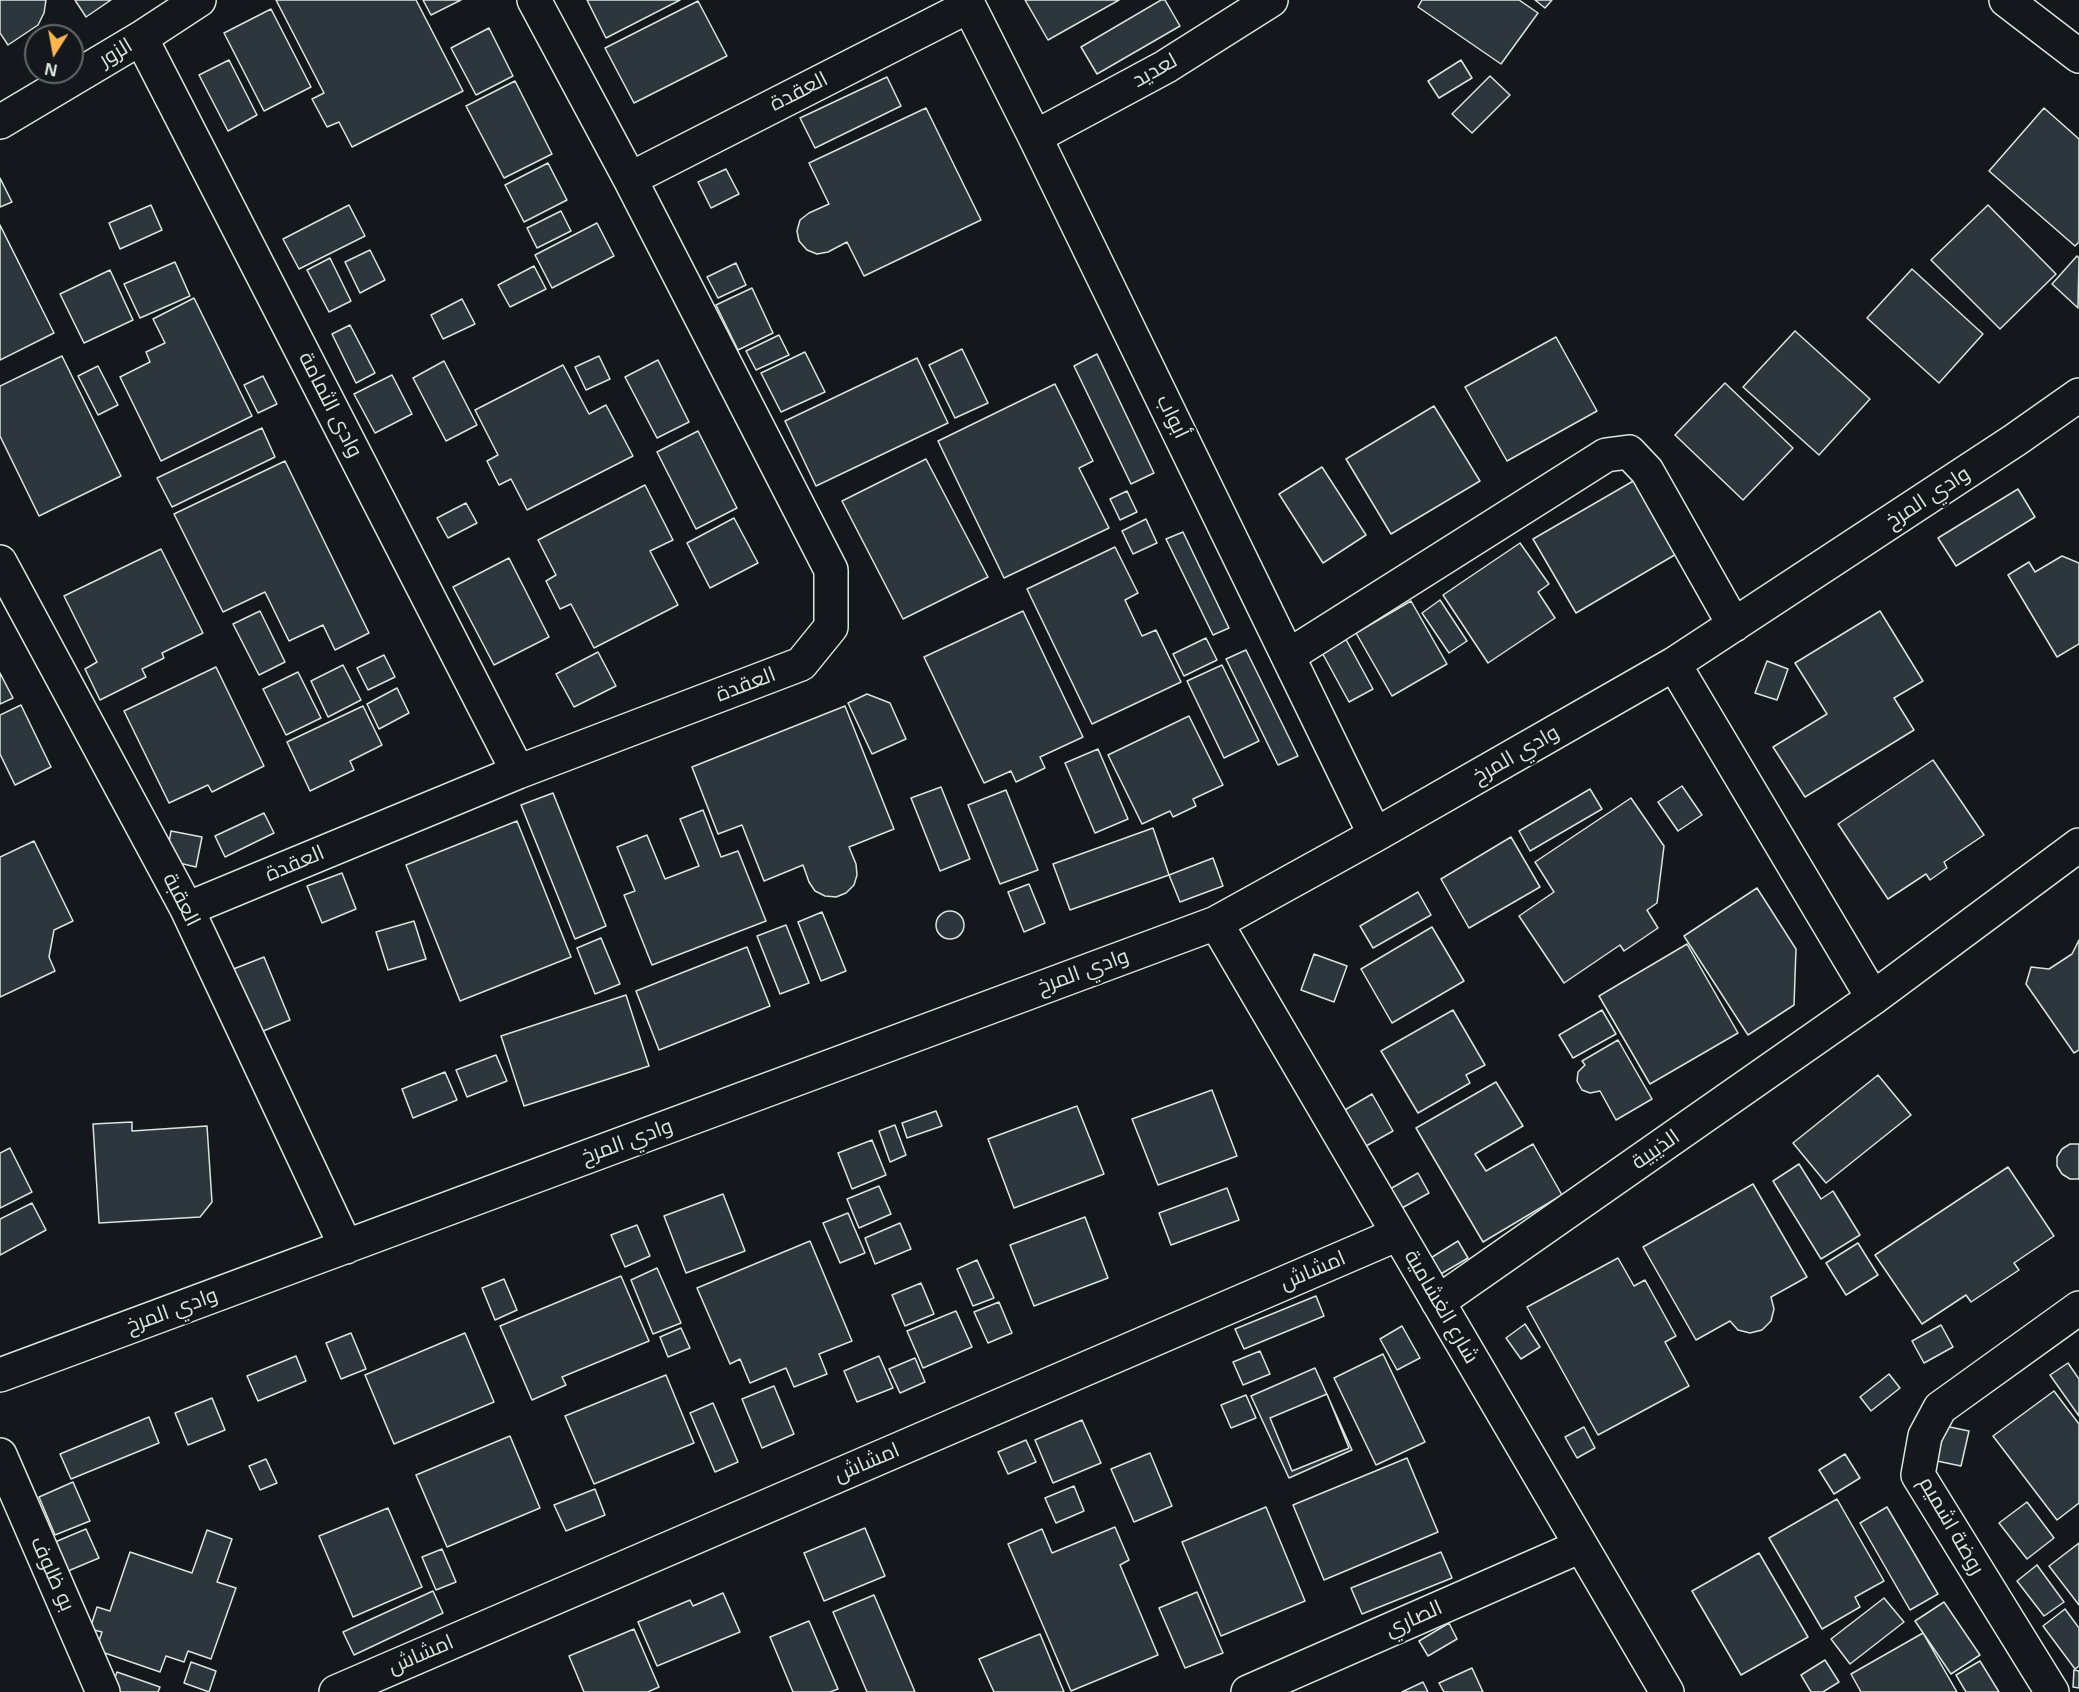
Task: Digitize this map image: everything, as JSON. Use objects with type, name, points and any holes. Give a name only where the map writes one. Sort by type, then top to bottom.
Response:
[{"type":"street","name":"الزور","points":[[0,122],[200,0]]},
{"type":"street","name":"العقدة","points":[[187,909],[518,771],[801,664],[831,627],[831,570],[630,179],[534,0]]},
{"type":"street","name":"لعديد","points":[[1035,136],[1165,67],[1271,0]]},
{"type":"street","points":[[2006,0],[2079,56]]},
{"type":"street","name":"العقدة","points":[[630,179],[967,3]]},
{"type":"street","name":"أبواب","points":[[967,3],[1035,136],[1375,836]]},
{"type":"street","name":"وادى الثمامة","points":[[141,38],[518,771]]},
{"type":"street","name":"وادي المرخ","points":[[0,1375],[1216,923],[1375,836],[1674,664],[2015,441],[2079,395]]},
{"type":"street","points":[[1288,656],[1606,455],[1629,452],[1647,471],[1734,625]]},
{"type":"street","name":"العقبة","points":[[0,562],[187,909],[346,1247]]},
{"type":"street","points":[[1674,664],[1873,998]]},
{"type":"street","name":"الذيبية","points":[[1438,1302],[1873,998],[2079,845]]},
{"type":"street","name":"شارع الغشامية","points":[[1216,923],[1667,1692]]},
{"type":"street","name":"امشاش","points":[[336,1692],[1398,1234]]},
{"type":"street","name":"روضة اشميم","points":[[2052,1692],[1918,1475],[1925,1436],[1940,1408],[2079,1308]]},
{"type":"street","name":"بو ظلوف","points":[[0,1455],[104,1692]]},
{"type":"street","name":"الصاري","points":[[1248,1692],[1581,1546]]},
{"type":"building","points":[[0,0],[46,0],[44,13],[38,24],[24,24],[24,34],[8,45],[0,33]]},
{"type":"building","points":[[75,0],[111,0],[86,17]]},
{"type":"building","points":[[276,0],[416,0],[463,91],[352,147],[339,122],[327,127],[312,99],[324,93]]},
{"type":"building","points":[[423,0],[461,0],[431,15]]},
{"type":"building","points":[[587,0],[680,0],[606,38]]},
{"type":"building","points":[[1025,0],[1119,0],[1048,40]]},
{"type":"building","points":[[1161,0],[1165,0],[1180,26],[1097,74],[1081,47]]},
{"type":"building","points":[[1422,0],[1519,0],[1538,13],[1501,64],[1418,7]]},
{"type":"building","points":[[1535,0],[1552,0],[1545,8]]},
{"type":"building","points":[[698,1],[727,56],[634,103],[605,48]]},
{"type":"building","points":[[271,9],[311,87],[264,111],[224,33]]},
{"type":"building","points":[[489,28],[513,76],[476,95],[451,48]]},
{"type":"building","points":[[229,60],[257,115],[228,131],[199,75]]},
{"type":"building","points":[[1461,60],[1472,78],[1439,98],[1428,81]]},
{"type":"building","points":[[1490,76],[1510,95],[1472,133],[1452,114]]},
{"type":"building","points":[[887,77],[901,106],[815,148],[800,118]]},
{"type":"building","points":[[515,81],[552,154],[504,178],[466,106]]},
{"type":"building","points":[[926,108],[981,220],[864,276],[847,242],[828,252],[817,254],[807,250],[799,241],[797,231],[800,220],[829,204],[809,163]]},
{"type":"building","points":[[2044,108],[2079,139],[2079,242],[2075,246],[1989,171]]},
{"type":"building","points":[[548,163],[567,200],[524,222],[505,185]]},
{"type":"building","points":[[726,169],[739,194],[711,208],[698,182]]},
{"type":"building","points":[[0,178],[12,202],[0,207]]},
{"type":"building","points":[[151,205],[162,230],[120,249],[109,223]]},
{"type":"building","points":[[349,205],[365,236],[299,269],[283,239]]},
{"type":"building","points":[[1988,205],[2056,274],[2000,329],[1931,260]]},
{"type":"building","points":[[561,211],[571,231],[537,248],[527,228]]},
{"type":"building","points":[[597,223],[614,256],[552,288],[535,255]]},
{"type":"building","points":[[0,225],[54,333],[0,360]]},
{"type":"building","points":[[370,250],[385,280],[360,293],[345,262]]},
{"type":"building","points":[[2077,256],[2079,258],[2078,308],[2052,284]]},
{"type":"building","points":[[330,258],[351,301],[329,312],[307,270]]},
{"type":"building","points":[[175,262],[190,296],[140,318],[124,284]]},
{"type":"building","points":[[736,263],[746,285],[718,298],[707,277]]},
{"type":"building","points":[[534,266],[546,289],[510,307],[498,285]]},
{"type":"building","points":[[1912,269],[1983,334],[1939,383],[1867,318]]},
{"type":"building","points":[[110,270],[133,320],[84,343],[60,294]]},
{"type":"building","points":[[752,288],[773,333],[738,350],[716,305]]},
{"type":"building","points":[[194,298],[252,416],[161,461],[120,377],[150,362],[146,352],[165,343],[153,319]]},
{"type":"building","points":[[462,299],[475,324],[443,339],[431,315]]},
{"type":"building","points":[[350,325],[375,373],[356,383],[332,334]]},
{"type":"building","points":[[1795,331],[1870,399],[1819,455],[1743,387]]},
{"type":"building","points":[[779,335],[789,355],[756,370],[746,351]]},
{"type":"building","points":[[1556,337],[1597,411],[1507,461],[1465,387]]},
{"type":"building","points":[[962,349],[988,403],[955,418],[929,365]]},
{"type":"building","points":[[805,352],[825,392],[781,412],[761,373]]},
{"type":"building","points":[[1097,354],[1154,473],[1131,484],[1074,366]]},
{"type":"building","points":[[62,356],[121,476],[39,516],[0,436],[0,386]]},
{"type":"building","points":[[599,356],[610,379],[586,390],[575,367]]},
{"type":"building","points":[[917,358],[948,423],[816,486],[785,421]]},
{"type":"building","points":[[658,360],[689,422],[657,438],[625,377]]},
{"type":"building","points":[[444,361],[477,425],[446,441],[413,378]]},
{"type":"building","points":[[563,365],[589,414],[606,405],[633,456],[527,510],[511,479],[499,485],[487,461],[498,455],[475,410]]},
{"type":"building","points":[[98,366],[118,405],[98,415],[78,376]]},
{"type":"building","points":[[392,375],[412,414],[375,433],[354,394]]},
{"type":"building","points":[[263,376],[277,404],[258,413],[244,385]]},
{"type":"building","points":[[1725,383],[1793,448],[1743,500],[1675,435]]},
{"type":"building","points":[[1055,384],[1093,461],[1079,468],[1109,528],[1004,578],[938,441]]},
{"type":"building","points":[[1434,406],[1480,481],[1391,534],[1346,459]]},
{"type":"building","points":[[262,428],[275,457],[172,507],[157,478]]},
{"type":"building","points":[[698,431],[737,508],[696,529],[657,452]]},
{"type":"building","points":[[926,459],[988,577],[903,619],[842,501]]},
{"type":"building","points":[[285,461],[369,633],[335,650],[323,625],[289,641],[265,592],[223,612],[174,514]]},
{"type":"building","points":[[1322,467],[1366,535],[1323,563],[1279,494]]},
{"type":"building","points":[[1635,480],[1678,553],[1576,613],[1533,539]]},
{"type":"building","points":[[645,485],[673,540],[650,551],[678,605],[594,648],[571,604],[560,609],[546,581],[556,575],[538,540]]},
{"type":"building","points":[[2018,489],[2035,517],[1956,566],[1938,538]]},
{"type":"building","points":[[1127,491],[1137,512],[1120,520],[1110,499]]},
{"type":"building","points":[[466,503],[477,523],[448,538],[437,518]]},
{"type":"building","points":[[734,518],[758,563],[710,588],[687,543]]},
{"type":"building","points":[[1146,519],[1157,543],[1133,554],[1122,531]]},
{"type":"building","points":[[1183,532],[1229,628],[1213,635],[1166,539]]},
{"type":"building","points":[[1520,543],[1549,584],[1538,592],[1555,618],[1488,663],[1443,595]]},
{"type":"building","points":[[1115,547],[1138,593],[1125,600],[1142,636],[1156,630],[1181,682],[1092,724],[1027,589]]},
{"type":"building","points":[[161,549],[203,633],[162,653],[164,658],[142,669],[146,677],[100,700],[85,669],[97,662],[64,596]]},
{"type":"building","points":[[2062,556],[2079,563],[2079,644],[2057,657],[2008,575],[2029,562],[2035,572]]},
{"type":"building","points":[[509,558],[549,637],[494,665],[453,587]]},
{"type":"building","points":[[1440,600],[1467,641],[1449,653],[1422,613]]},
{"type":"building","points":[[1411,601],[1447,664],[1392,696],[1356,633]]},
{"type":"building","points":[[260,611],[285,662],[259,675],[233,624]]},
{"type":"building","points":[[1023,611],[1083,737],[1040,757],[1045,768],[1016,782],[1011,771],[984,783],[924,657]]},
{"type":"building","points":[[1880,611],[1923,681],[1894,698],[1914,730],[1805,797],[1773,747],[1827,714],[1795,663]]},
{"type":"building","points":[[1343,634],[1373,689],[1349,702],[1319,647]]},
{"type":"building","points":[[1206,638],[1217,660],[1184,676],[1173,654]]},
{"type":"building","points":[[1246,650],[1298,756],[1278,765],[1226,659]]},
{"type":"building","points":[[598,652],[616,686],[574,707],[556,674]]},
{"type":"building","points":[[384,655],[395,677],[368,690],[357,668]]},
{"type":"building","points":[[1767,661],[1788,669],[1777,700],[1755,693]]},
{"type":"building","points":[[343,665],[361,700],[328,717],[311,681]]},
{"type":"building","points":[[1222,665],[1259,741],[1224,758],[1187,681]]},
{"type":"building","points":[[216,667],[264,766],[212,792],[208,785],[169,803],[124,711]]},
{"type":"building","points":[[298,672],[321,718],[286,735],[263,689]]},
{"type":"building","points":[[0,673],[13,698],[0,704]]},
{"type":"building","points":[[397,688],[409,713],[379,729],[367,704]]},
{"type":"building","points":[[867,694],[890,703],[906,739],[872,754],[848,703]]},
{"type":"building","points":[[21,705],[51,767],[15,785],[0,754],[0,715]]},
{"type":"building","points":[[363,706],[382,745],[350,761],[354,770],[310,791],[287,742]]},
{"type":"building","points":[[845,706],[894,829],[849,847],[856,864],[857,875],[854,885],[846,893],[836,897],[825,896],[815,891],[803,865],[764,881],[742,825],[718,834],[692,767]]},
{"type":"building","points":[[1189,716],[1223,785],[1193,799],[1196,806],[1173,817],[1170,811],[1142,824],[1108,755]]},
{"type":"building","points":[[1098,749],[1128,819],[1095,833],[1065,763]]},
{"type":"building","points":[[1933,760],[1984,835],[1944,862],[1947,868],[1930,880],[1926,874],[1888,899],[1838,824]]},
{"type":"building","points":[[1682,786],[1702,815],[1678,831],[1658,802]]},
{"type":"building","points":[[941,787],[970,859],[940,871],[911,798]]},
{"type":"building","points":[[1590,789],[1602,809],[1530,851],[1519,831]]},
{"type":"building","points":[[1006,790],[1038,870],[1000,884],[968,805]]},
{"type":"building","points":[[553,793],[606,926],[575,939],[521,805]]},
{"type":"building","points":[[1631,798],[1664,846],[1657,903],[1647,910],[1658,928],[1624,951],[1620,945],[1564,983],[1519,916],[1554,892],[1535,862]]},
{"type":"building","points":[[703,810],[721,857],[738,851],[766,921],[652,965],[624,895],[635,891],[617,847],[647,835],[665,879],[699,866],[680,819]]},
{"type":"building","points":[[264,813],[274,833],[225,857],[215,836]]},
{"type":"building","points":[[517,821],[571,957],[460,1001],[406,865]]},
{"type":"building","points":[[1153,828],[1169,875],[1070,910],[1053,864]]},
{"type":"building","points":[[171,831],[202,837],[196,867],[166,860]]},
{"type":"building","points":[[1511,837],[1540,887],[1469,928],[1441,879]]},
{"type":"building","points":[[34,841],[73,921],[54,930],[49,957],[55,971],[0,997],[0,857]]},
{"type":"building","points":[[1213,858],[1223,886],[1180,902],[1169,875]]},
{"type":"building","points":[[342,873],[356,909],[322,923],[307,886]]},
{"type":"building","points":[[1029,884],[1045,923],[1024,932],[1008,892]]},
{"type":"building","points":[[1757,888],[1796,949],[1794,1005],[1748,1035],[1684,936]]},
{"type":"building","points":[[1418,892],[1431,915],[1373,948],[1360,926]]},
{"type":"building","points":[[950,911],[960,915],[964,925],[960,935],[950,939],[940,935],[936,925],[940,915]]},
{"type":"building","points":[[822,912],[846,971],[821,981],[798,922]]},
{"type":"building","points":[[414,921],[426,959],[388,970],[376,932]]},
{"type":"building","points":[[786,925],[809,983],[780,994],[757,936]]},
{"type":"building","points":[[1432,927],[1464,981],[1392,1023],[1361,969]]},
{"type":"building","points":[[601,938],[620,984],[595,994],[577,948]]},
{"type":"building","points":[[2079,940],[2079,1050],[2074,1053],[2026,984],[2031,967],[2049,969],[2072,954]]},
{"type":"building","points":[[1687,944],[1738,1033],[1650,1084],[1599,996]]},
{"type":"building","points":[[747,947],[770,1006],[659,1050],[636,991]]},
{"type":"building","points":[[1314,954],[1347,966],[1334,1002],[1301,990]]},
{"type":"building","points":[[264,957],[290,1020],[256,1034],[231,970]]},
{"type":"building","points":[[626,995],[649,1066],[524,1106],[501,1036]]},
{"type":"building","points":[[1453,1010],[1485,1065],[1466,1075],[1470,1083],[1418,1113],[1381,1051]]},
{"type":"building","points":[[1602,1010],[1616,1034],[1573,1058],[1559,1035]]},
{"type":"building","points":[[1618,1040],[1652,1099],[1616,1120],[1600,1091],[1590,1093],[1582,1090],[1577,1081],[1578,1072],[1585,1065],[1582,1061]]},
{"type":"building","points":[[496,1055],[507,1081],[467,1097],[456,1070]]},
{"type":"building","points":[[445,1072],[457,1100],[413,1118],[402,1089]]},
{"type":"building","points":[[1878,1075],[1911,1115],[1826,1183],[1793,1143]]},
{"type":"building","points":[[1496,1082],[1523,1126],[1475,1154],[1486,1171],[1533,1144],[1562,1195],[1483,1242],[1416,1128]]},
{"type":"building","points":[[1212,1090],[1237,1156],[1158,1185],[1132,1119]]},
{"type":"building","points":[[1372,1094],[1393,1131],[1359,1150],[1338,1114]]},
{"type":"building","points":[[1077,1106],[1104,1174],[1014,1208],[988,1139]]},
{"type":"building","points":[[936,1111],[942,1126],[907,1138],[902,1123]]},
{"type":"building","points":[[132,1122],[132,1131],[207,1126],[212,1202],[200,1217],[99,1223],[93,1124]]},
{"type":"building","points":[[895,1125],[906,1155],[890,1162],[879,1131]]},
{"type":"building","points":[[872,1140],[886,1175],[852,1189],[838,1153]]},
{"type":"building","points":[[2070,1144],[2079,1144],[2079,1179],[2070,1179],[2062,1174],[2057,1166],[2057,1157],[2062,1149]]},
{"type":"building","points":[[10,1148],[32,1192],[0,1208],[0,1153]]},
{"type":"building","points":[[1799,1164],[1821,1199],[1833,1191],[1860,1235],[1821,1259],[1773,1181]]},
{"type":"building","points":[[2008,1167],[2054,1236],[2014,1263],[2019,1270],[1971,1302],[1966,1295],[1922,1324],[1875,1255]]},
{"type":"building","points":[[1418,1173],[1429,1193],[1402,1208],[1390,1189]]},
{"type":"building","points":[[1753,1184],[1807,1277],[1771,1297],[1774,1309],[1771,1321],[1762,1330],[1750,1333],[1738,1330],[1730,1321],[1696,1340],[1643,1247]]},
{"type":"building","points":[[879,1186],[891,1214],[859,1228],[847,1199]]},
{"type":"building","points":[[1227,1188],[1239,1220],[1171,1245],[1159,1213]]},
{"type":"building","points":[[723,1194],[745,1251],[686,1273],[664,1216]]},
{"type":"building","points":[[32,1203],[46,1230],[0,1255],[0,1219]]},
{"type":"building","points":[[848,1213],[865,1253],[840,1263],[823,1223]]},
{"type":"building","points":[[1085,1217],[1108,1278],[1034,1306],[1010,1245]]},
{"type":"building","points":[[900,1223],[911,1249],[875,1264],[865,1238]]},
{"type":"building","points":[[637,1225],[650,1256],[625,1267],[611,1235]]},
{"type":"building","points":[[810,1241],[852,1341],[819,1354],[827,1374],[794,1387],[786,1368],[750,1383],[740,1359],[730,1364],[697,1288]]},
{"type":"building","points":[[1458,1241],[1468,1258],[1439,1275],[1429,1259]]},
{"type":"building","points":[[1858,1243],[1878,1275],[1846,1295],[1826,1263]]},
{"type":"building","points":[[1618,1258],[1634,1286],[1645,1280],[1676,1336],[1665,1342],[1689,1386],[1598,1435],[1527,1307]]},
{"type":"building","points":[[977,1260],[994,1298],[973,1306],[957,1269]]},
{"type":"building","points":[[657,1268],[681,1323],[653,1334],[631,1280]]},
{"type":"building","points":[[621,1276],[649,1341],[562,1377],[566,1385],[532,1400],[500,1326]]},
{"type":"building","points":[[504,1279],[517,1310],[495,1320],[482,1288]]},
{"type":"building","points":[[921,1283],[934,1314],[905,1326],[892,1295]]},
{"type":"building","points":[[1316,1296],[1324,1316],[1244,1349],[1235,1329]]},
{"type":"building","points":[[999,1302],[1012,1333],[988,1343],[974,1312]]},
{"type":"building","points":[[956,1311],[972,1347],[923,1368],[907,1331]]},
{"type":"building","points":[[1525,1324],[1540,1347],[1521,1359],[1506,1338]]},
{"type":"building","points":[[1941,1325],[1953,1347],[1924,1363],[1912,1341]]},
{"type":"building","points":[[1402,1326],[1420,1358],[1397,1370],[1380,1339]]},
{"type":"building","points":[[681,1328],[690,1348],[668,1357],[660,1337]]},
{"type":"building","points":[[351,1333],[366,1369],[341,1379],[326,1343]]},
{"type":"building","points":[[465,1333],[494,1402],[394,1444],[365,1375]]},
{"type":"building","points":[[1260,1351],[1270,1374],[1243,1385],[1233,1362]]},
{"type":"building","points":[[1383,1354],[1425,1442],[1376,1465],[1334,1378]]},
{"type":"building","points":[[296,1356],[306,1381],[258,1401],[247,1376]]},
{"type":"building","points":[[879,1356],[893,1388],[857,1402],[844,1371]]},
{"type":"building","points":[[915,1358],[925,1382],[900,1393],[889,1369]]},
{"type":"building","points":[[2068,1363],[2079,1379],[2079,1416],[2050,1375]]},
{"type":"building","points":[[1315,1368],[1352,1450],[1289,1478],[1251,1396]]},
{"type":"building","points":[[1889,1374],[1900,1388],[1871,1411],[1860,1397]]},
{"type":"building","points":[[666,1375],[694,1443],[594,1484],[565,1416]]},
{"type":"building","points":[[774,1386],[794,1434],[762,1448],[742,1399]]},
{"type":"building","points":[[2054,1391],[2079,1424],[2079,1503],[2057,1520],[1993,1436]]},
{"type":"building","points":[[1327,1394],[1349,1448],[1292,1471],[1270,1418]]},
{"type":"building","points":[[1246,1395],[1256,1418],[1231,1428],[1221,1405]]},
{"type":"building","points":[[212,1398],[225,1430],[188,1445],[175,1413]]},
{"type":"building","points":[[713,1403],[738,1462],[715,1472],[690,1413]]},
{"type":"building","points":[[149,1417],[159,1443],[71,1479],[60,1454]]},
{"type":"building","points":[[1082,1420],[1101,1463],[1053,1483],[1035,1440]]},
{"type":"building","points":[[1945,1426],[1969,1431],[1961,1466],[1937,1461]]},
{"type":"building","points":[[1584,1427],[1595,1448],[1577,1458],[1565,1437]]},
{"type":"building","points":[[510,1436],[540,1508],[447,1547],[416,1475]]},
{"type":"building","points":[[1026,1440],[1036,1462],[1008,1474],[998,1452]]},
{"type":"building","points":[[1150,1453],[1172,1506],[1134,1522],[1111,1469]]},
{"type":"building","points":[[1845,1454],[1860,1478],[1834,1494],[1819,1470]]},
{"type":"building","points":[[1407,1458],[1438,1532],[1324,1580],[1293,1505]]},
{"type":"building","points":[[266,1459],[277,1483],[260,1490],[249,1466]]},
{"type":"building","points":[[73,1482],[90,1521],[55,1535],[39,1497]]},
{"type":"building","points":[[1074,1486],[1084,1511],[1056,1523],[1045,1498]]},
{"type":"building","points":[[595,1489],[605,1515],[566,1531],[554,1505]]},
{"type":"building","points":[[1837,1499],[1884,1581],[1855,1597],[1860,1607],[1822,1629],[1769,1538]]},
{"type":"building","points":[[2027,1502],[2054,1538],[2027,1559],[1999,1523]]},
{"type":"building","points":[[1266,1507],[1305,1601],[1221,1636],[1182,1542]]},
{"type":"building","points":[[1887,1507],[1938,1594],[1910,1610],[1860,1523]]},
{"type":"building","points":[[388,1508],[422,1587],[353,1617],[319,1536]]},
{"type":"building","points":[[1115,1527],[1129,1560],[1120,1565],[1158,1655],[1071,1691],[1008,1544],[1042,1529],[1052,1553]]},
{"type":"building","points":[[865,1528],[885,1576],[824,1601],[804,1553]]},
{"type":"building","points":[[86,1529],[99,1558],[68,1571],[55,1542]]},
{"type":"building","points":[[207,1530],[232,1539],[217,1582],[236,1588],[211,1659],[188,1651],[184,1662],[166,1656],[160,1672],[96,1650],[102,1632],[90,1629],[97,1607],[110,1611],[130,1552],[192,1573]]},
{"type":"building","points":[[2079,1543],[2079,1605],[2049,1566]]},
{"type":"building","points":[[442,1549],[456,1582],[436,1590],[422,1557]]},
{"type":"building","points":[[1441,1552],[1452,1578],[1362,1614],[1351,1588]]},
{"type":"building","points":[[1759,1553],[1808,1637],[1741,1675],[1692,1591]]},
{"type":"building","points":[[2037,1565],[2064,1602],[2044,1616],[2017,1581]]},
{"type":"building","points":[[433,1591],[443,1613],[354,1655],[343,1632]]},
{"type":"building","points":[[1197,1592],[1223,1653],[1185,1668],[1159,1608]]},
{"type":"building","points":[[723,1593],[740,1632],[657,1666],[638,1622],[690,1600],[693,1606]]},
{"type":"building","points":[[874,1595],[915,1692],[867,1692],[833,1612]]},
{"type":"building","points":[[1884,1598],[1904,1622],[1850,1664],[1831,1639]]},
{"type":"building","points":[[1944,1602],[1980,1655],[1951,1674],[1915,1621]]},
{"type":"building","points":[[2065,1609],[2079,1628],[2079,1666],[2075,1669],[2043,1626]]},
{"type":"building","points":[[809,1621],[838,1689],[830,1692],[793,1692],[770,1637]]},
{"type":"building","points":[[1449,1623],[1457,1639],[1428,1656],[1419,1641]]},
{"type":"building","points":[[634,1629],[659,1687],[648,1692],[584,1692],[569,1656]]},
{"type":"building","points":[[1923,1633],[1957,1692],[1861,1692],[1851,1674]]},
{"type":"building","points":[[1040,1634],[1064,1692],[994,1692],[979,1659]]},
{"type":"building","points":[[1825,1660],[1839,1682],[1823,1692],[1811,1692],[1801,1675]]},
{"type":"building","points":[[1980,1661],[1999,1692],[1966,1692],[1956,1675]]},
{"type":"building","points":[[191,1662],[216,1671],[209,1692],[184,1683]]},
{"type":"building","points":[[1472,1668],[1483,1692],[1444,1692],[1439,1683]]},
{"type":"building","points":[[2074,1670],[2079,1671],[2079,1688],[2073,1687]]},
{"type":"building","points":[[117,1672],[160,1687],[158,1692],[110,1692]]},
{"type":"building","points":[[1423,1682],[1428,1692],[1402,1692]]}]
